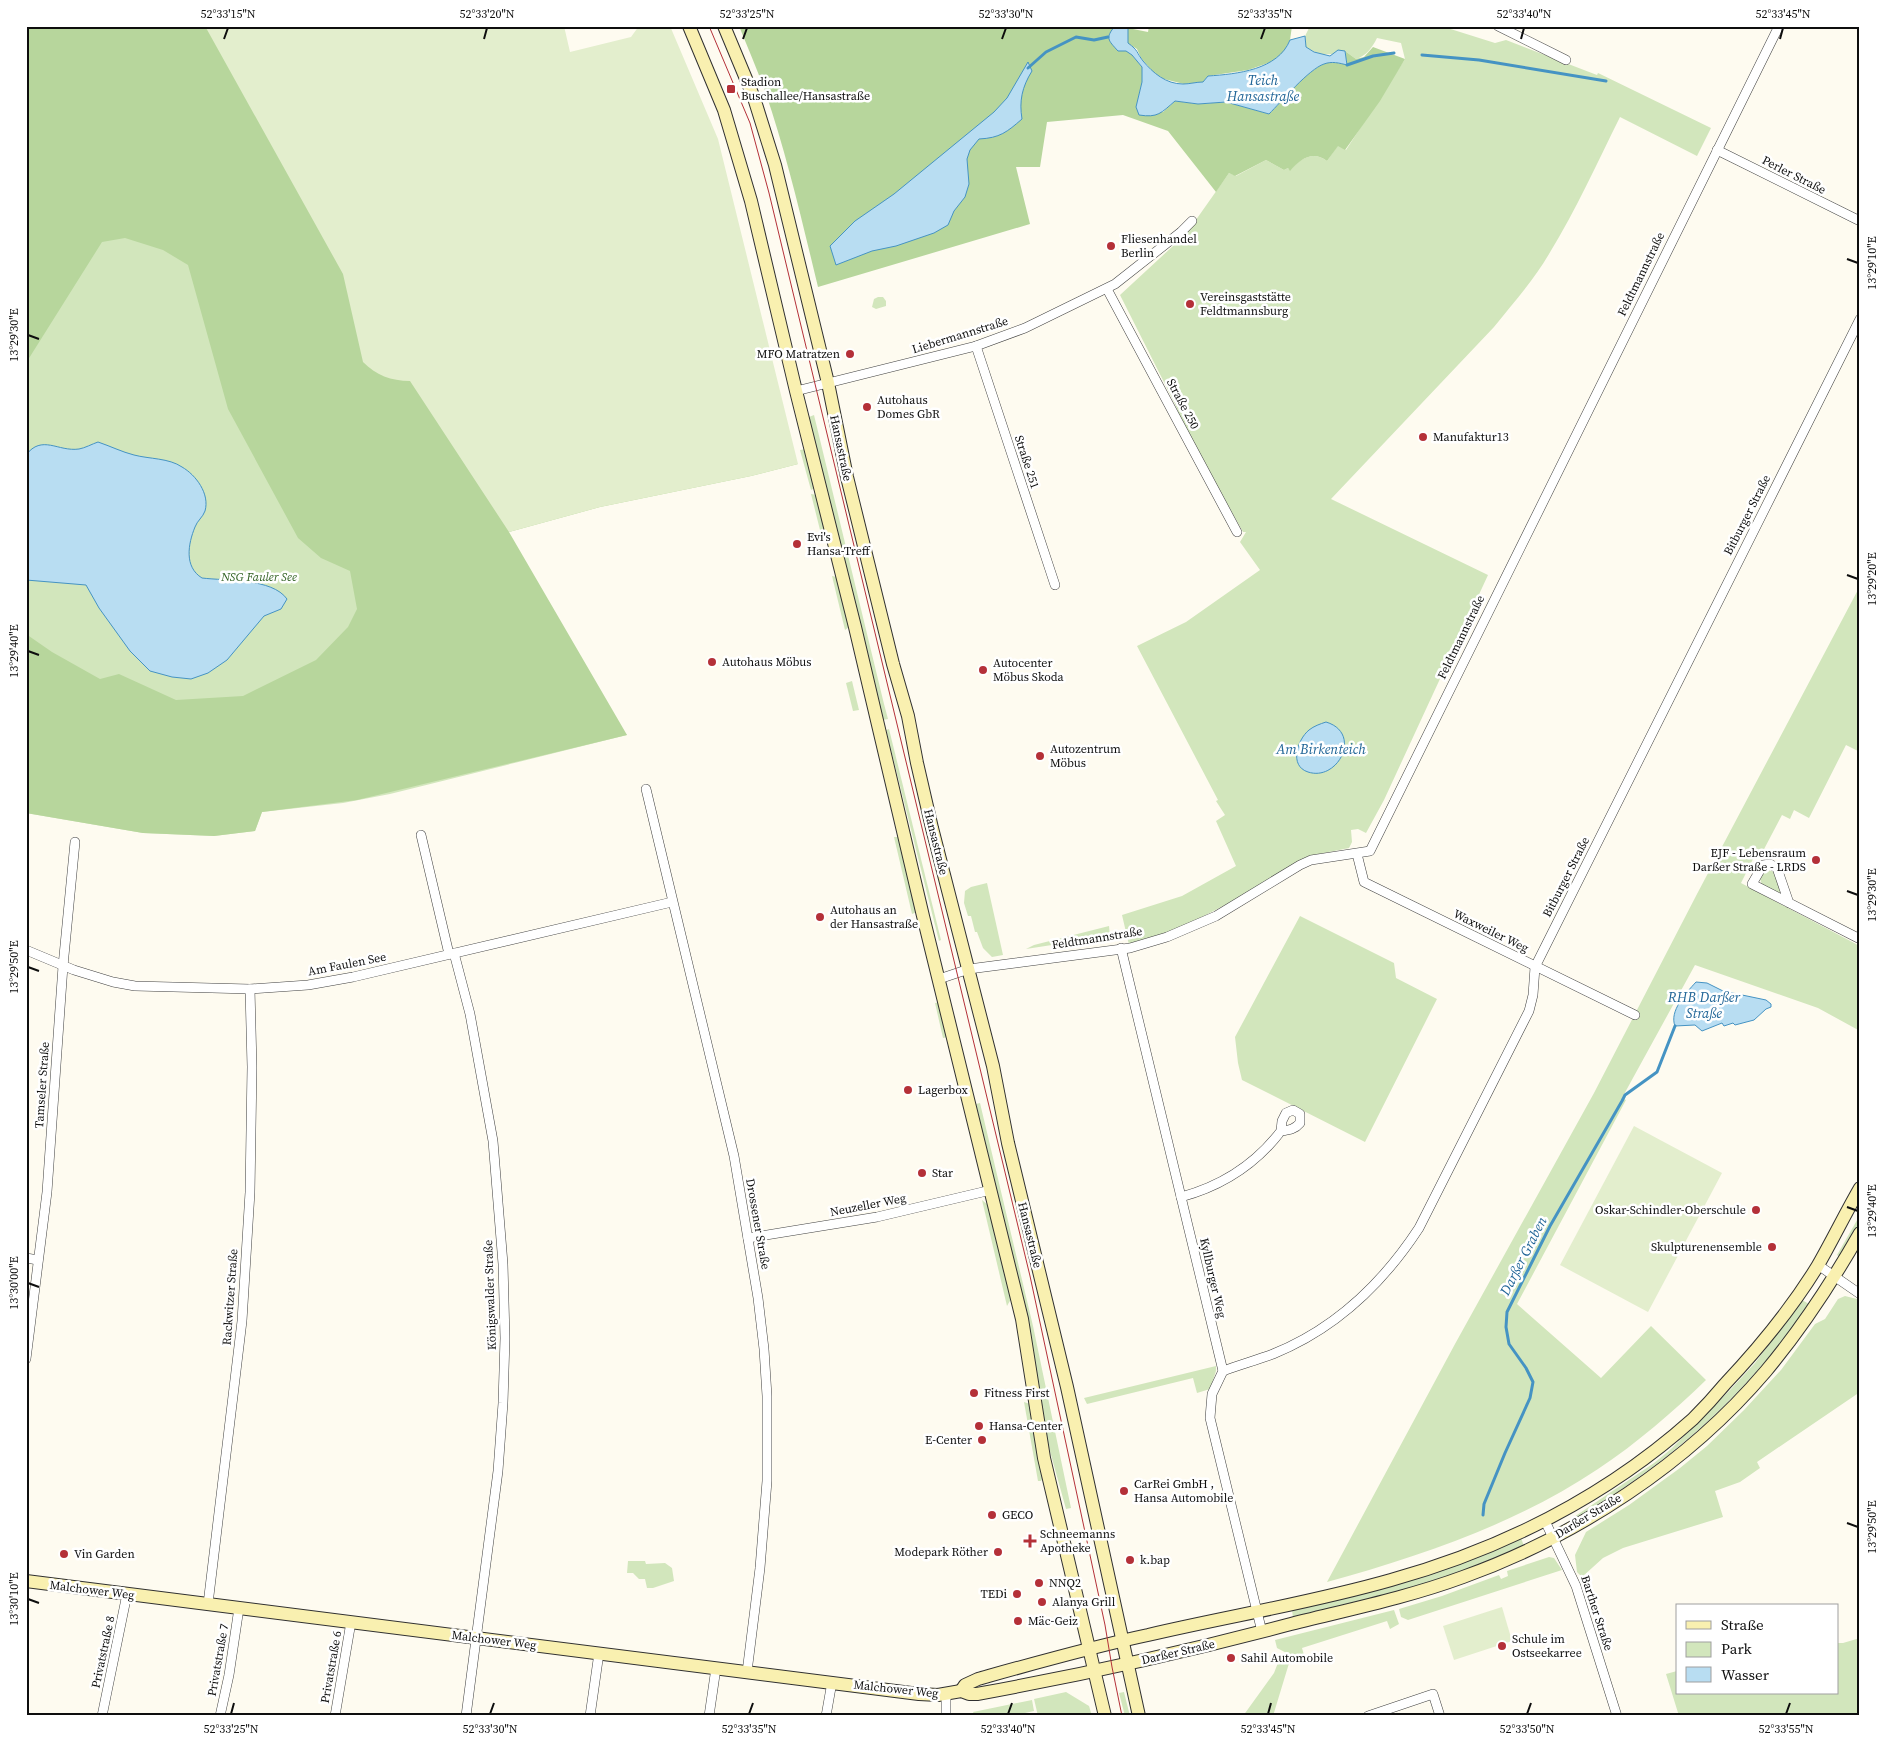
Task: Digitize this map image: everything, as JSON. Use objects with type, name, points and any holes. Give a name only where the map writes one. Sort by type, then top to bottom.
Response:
[{"type":"main road","points":[[689,26],[715,87],[741,163],[769,274],[1022,1319],[1044,1458],[1105,1716]]},
{"type":"main road","name":"Hansastraße","points":[[724,26],[754,98],[775,165],[828,383],[847,477],[892,664],[908,716],[917,763],[993,1066],[1008,1143],[1067,1387],[1139,1716]]},
{"type":"main road","name":"Darßer Straße","points":[[1089,1648],[1257,1612],[1392,1580],[1506,1539],[1545,1520],[1613,1481],[1658,1448],[1693,1418],[1768,1336],[1818,1265],[1860,1188]]},
{"type":"main road","name":"Darßer Straße","points":[[1094,1672],[1392,1600],[1463,1577],[1505,1560],[1553,1537],[1635,1488],[1664,1467],[1714,1425],[1765,1372],[1800,1327],[1835,1277],[1860,1234]]},
{"type":"main road","name":"Malchower Weg","points":[[26,1581],[918,1694],[946,1694],[961,1691],[977,1694],[1094,1672]]},
{"type":"main road","name":"Malchower Weg","points":[[961,1691],[964,1685],[978,1679],[1089,1648]]},
{"type":"street","points":[[1498,26],[1566,60]]},
{"type":"street","name":"Feldtmannstraße","points":[[939,979],[969,969],[1130,948],[1167,937],[1216,916],[1311,860],[1370,851],[1779,26]]},
{"type":"street","name":"Perler Straße","points":[[1717,150],[1860,222]]},
{"type":"street","name":"Liebermannstraße","points":[[796,391],[976,346],[1025,328],[1115,284],[1181,232],[1192,221]]},
{"type":"street","name":"Straße 250","points":[[1107,289],[1236,532]]},
{"type":"street","name":"Bitburger Straße","points":[[1223,1371],[1273,1354],[1334,1320],[1381,1278],[1403,1252],[1419,1228],[1529,1011],[1533,995],[1535,967],[1860,319]]},
{"type":"street","name":"Straße 251","points":[[976,346],[1055,585]]},
{"type":"street","name":"Drossener Straße","points":[[646,789],[734,1156],[764,1349],[767,1396],[767,1489],[760,1568],[747,1672]]},
{"type":"street","name":"Königswalder Straße","points":[[421,835],[451,953],[470,1014],[492,1141],[503,1264],[505,1338],[498,1471],[466,1716]]},
{"type":"street","name":"Tamseler Straße","points":[[26,1359],[47,1192],[63,966],[75,842]]},
{"type":"street","name":"Waxweiler Weg","points":[[1357,854],[1364,882],[1635,1015]]},
{"type":"street","points":[[1789,903],[1777,868],[1770,864],[1763,865],[1752,884],[1789,903],[1860,939]]},
{"type":"street","name":"Am Faulen See","points":[[26,950],[63,966],[113,982],[135,986],[250,989],[308,984],[344,978],[672,902]]},
{"type":"street","name":"Kyllburger Weg","points":[[1121,948],[1223,1371]]},
{"type":"street","name":"Rackwitzer Straße","points":[[208,1604],[242,1321],[250,1192],[252,1085],[250,989]]},
{"type":"street","points":[[1181,1197],[1221,1183],[1240,1171],[1259,1155],[1281,1131]]},
{"type":"street","name":"Neuzeller Weg","points":[[748,1238],[877,1218],[991,1190]]},
{"type":"street","points":[[26,1258],[38,1260]]},
{"type":"street","points":[[1818,1265],[1860,1294]]},
{"type":"street","points":[[1223,1371],[1212,1394],[1210,1418],[1262,1632]]},
{"type":"street","name":"Barther Straße","points":[[1545,1520],[1576,1586],[1617,1716]]},
{"type":"street","name":"Privatstraße 8","points":[[102,1716],[127,1594]]},
{"type":"street","name":"Privatstraße 7","points":[[220,1716],[229,1675],[239,1608]]},
{"type":"street","name":"Privatstraße 6","points":[[335,1716],[351,1622]]},
{"type":"street","points":[[590,1716],[599,1654]]},
{"type":"street","points":[[709,1716],[716,1668]]},
{"type":"street","points":[[826,1716],[832,1682]]},
{"type":"street","points":[[946,1694],[946,1716]]},
{"type":"street","points":[[1368,1716],[1433,1694],[1440,1716]]},
{"type":"green space","name":"NSG Fauler See","points":[[26,26],[627,735],[390,794],[343,803],[262,812],[255,831],[214,836],[143,833],[26,813]]},
{"type":"green space","name":"NSG Fauler See","points":[[26,26],[234,26],[798,464],[751,476],[600,507],[509,532],[627,735],[357,800],[262,812],[255,831],[214,836],[143,833],[26,813],[26,634],[52,652],[100,679],[119,674],[176,700],[243,696],[316,660],[348,627],[357,609],[350,571],[321,558],[298,538],[228,409],[188,265],[163,250],[125,238],[102,242],[26,363]]},
{"type":"green space","points":[[205,26],[564,26],[570,52],[631,37],[639,26],[670,26],[718,139],[798,464],[751,476],[600,507],[509,532],[410,381],[396,380],[384,376],[363,362],[343,274]]},
{"type":"green space","points":[[739,26],[1115,26],[1108,37],[1132,55],[1142,67],[1142,82],[1136,108],[1163,112],[1175,101],[1198,104],[1226,102],[1269,114],[1303,79],[1318,67],[1329,63],[1347,65],[1345,51],[1356,59],[1364,57],[1373,47],[1405,59],[1380,101],[1345,150],[1338,146],[1327,161],[1317,156],[1307,157],[1290,171],[1288,168],[1284,170],[1266,160],[1235,176],[1229,173],[1216,192],[1168,131],[1123,115],[1047,122],[1040,167],[1016,167],[1030,224],[818,287],[780,139],[765,91]]},
{"type":"green space","points":[[1149,26],[1292,26],[1290,40],[1284,52],[1271,62],[1248,70],[1208,76],[1203,82],[1184,84],[1164,79],[1154,73],[1141,58],[1137,49],[1127,43],[1128,28],[1148,32]]},
{"type":"green space","points":[[1310,26],[1441,26],[1495,43],[1506,40],[1597,75],[1598,73],[1711,128],[1697,156],[1620,117],[1559,237],[1530,282],[1494,327],[1331,499],[1488,575],[1384,800],[1366,833],[1358,829],[1351,830],[1352,842],[1349,848],[1309,856],[1229,903],[1194,921],[1170,932],[1129,945],[1122,915],[1182,896],[1236,866],[1216,821],[1225,815],[1216,801],[1218,800],[1137,646],[1186,622],[1260,570],[1240,542],[1246,532],[1243,532],[1184,427],[1175,404],[1120,295],[1186,234],[1229,173],[1236,176],[1266,160],[1284,170],[1288,168],[1290,170],[1307,157],[1317,156],[1327,161],[1338,145],[1346,150],[1405,59],[1401,43],[1377,38],[1363,56],[1356,59],[1345,51],[1334,54],[1320,54],[1306,47],[1305,36]]},
{"type":"green space","points":[[883,297],[886,301],[886,306],[876,309],[872,307],[874,299]]},
{"type":"green space","points":[[814,415],[888,719],[883,720],[811,426],[809,417]]},
{"type":"green space","points":[[806,449],[815,488],[811,490],[800,450]]},
{"type":"green space","points":[[811,494],[817,495],[825,528],[820,530]]},
{"type":"green space","points":[[832,576],[837,577],[849,627],[845,630]]},
{"type":"green space","points":[[1860,586],[1860,752],[1846,745],[1809,818],[1794,810],[1790,819],[1782,815],[1762,853],[1757,851],[1741,883],[1860,947],[1860,1031],[1818,1008],[1695,965],[1622,1098],[1626,1100],[1517,1304],[1601,1378],[1651,1326],[1706,1380],[1627,1449],[1567,1489],[1501,1522],[1467,1536],[1397,1561],[1327,1582],[1455,1344],[1594,1093]]},
{"type":"green space","points":[[852,681],[859,710],[853,711],[846,683]]},
{"type":"green space","points":[[889,729],[941,940],[939,941],[886,730]]},
{"type":"green space","points":[[894,837],[900,837],[917,912],[912,914]]},
{"type":"green space","points":[[1766,869],[1774,872],[1781,891],[1779,894],[1762,885],[1760,879],[1763,871]]},
{"type":"green space","points":[[987,883],[1003,955],[992,957],[983,948],[964,903],[965,891],[971,887]]},
{"type":"green space","points":[[1300,916],[1394,963],[1396,978],[1437,999],[1365,1142],[1242,1080],[1235,1037]]},
{"type":"green space","points":[[1109,926],[1110,936],[1026,949],[1034,945]]},
{"type":"green space","points":[[940,1002],[948,1037],[943,1038],[935,1003]]},
{"type":"green space","points":[[980,1103],[1033,1326],[1071,1508],[1066,1509],[1048,1444],[1025,1305],[976,1104]]},
{"type":"green space","points":[[1634,1126],[1722,1173],[1648,1312],[1560,1265]]},
{"type":"green space","points":[[982,1200],[988,1205],[1011,1299],[1007,1306]]},
{"type":"green space","points":[[1860,1215],[1860,1223],[1840,1257],[1837,1255]]},
{"type":"green space","points":[[1845,1296],[1857,1299],[1860,1302],[1860,1392],[1757,1462],[1760,1468],[1740,1482],[1715,1491],[1723,1517],[1623,1548],[1603,1558],[1582,1577],[1577,1572],[1575,1555],[1586,1532],[1629,1505],[1707,1446],[1781,1370],[1815,1324],[1825,1319],[1838,1299]]},
{"type":"green space","points":[[1802,1300],[1809,1304],[1783,1339],[1755,1373],[1714,1415],[1670,1454],[1647,1471],[1598,1505],[1573,1520],[1571,1519],[1654,1463],[1671,1449],[1755,1363]]},
{"type":"green space","points":[[1216,1366],[1210,1389],[1197,1393],[1193,1378],[1087,1404],[1084,1398]]},
{"type":"green space","points":[[1024,1402],[1030,1404],[1043,1478],[1041,1481],[1038,1481]]},
{"type":"green space","points":[[1521,1538],[1524,1546],[1468,1569],[1410,1588],[1293,1618],[1292,1610]]},
{"type":"green space","points":[[1549,1557],[1554,1558],[1562,1570],[1408,1620],[1401,1617],[1399,1609],[1442,1596],[1499,1575],[1501,1579],[1508,1576],[1507,1571]]},
{"type":"green space","points":[[628,1561],[645,1561],[646,1564],[665,1563],[672,1568],[674,1581],[653,1588],[647,1588],[645,1579],[639,1579],[633,1573],[627,1573]]},
{"type":"green space","points":[[1502,1607],[1512,1641],[1454,1660],[1443,1626]]},
{"type":"green space","points":[[1394,1610],[1399,1624],[1390,1629],[1387,1621],[1302,1648],[1304,1655],[1296,1658],[1277,1648],[1275,1640]]},
{"type":"green space","points":[[1860,1638],[1860,1716],[1679,1716],[1666,1674],[1676,1671],[1676,1694],[1838,1694],[1838,1643]]},
{"type":"green space","points":[[1281,1655],[1290,1660],[1273,1716],[1243,1716],[1274,1673]]},
{"type":"green space","points":[[1066,1692],[1089,1706],[1092,1716],[1038,1716],[1034,1699]]},
{"type":"green space","points":[[1124,1692],[1130,1716],[1125,1716],[1119,1693]]},
{"type":"green space","points":[[1032,1700],[1034,1711],[1012,1716],[975,1716],[973,1712]]},
{"type":"water","name":"Teich Hansastraße","points":[[1115,26],[1128,28],[1128,43],[1147,65],[1160,77],[1177,84],[1203,82],[1208,76],[1244,72],[1266,64],[1284,50],[1290,40],[1305,36],[1306,47],[1314,52],[1330,56],[1338,50],[1345,51],[1347,65],[1330,63],[1318,67],[1303,79],[1269,114],[1226,102],[1198,104],[1175,101],[1159,114],[1151,116],[1139,115],[1136,107],[1142,82],[1142,67],[1132,55],[1126,51],[1118,51],[1110,41],[1110,33]]},
{"type":"water","points":[[1028,62],[1032,71],[1022,94],[1022,119],[1003,134],[979,139],[970,150],[967,159],[969,184],[965,197],[954,211],[948,225],[934,233],[896,246],[872,251],[836,265],[830,246],[855,221],[894,194],[994,112],[1007,98]]},
{"type":"water","points":[[98,442],[130,454],[177,464],[187,470],[197,480],[204,492],[206,505],[204,513],[195,527],[189,555],[192,568],[202,578],[260,584],[280,592],[287,599],[281,609],[264,616],[227,660],[208,673],[191,679],[172,677],[150,671],[130,651],[99,608],[86,585],[26,580],[26,455],[38,446],[51,445],[79,449]]},
{"type":"water","name":"Am Birkenteich","points":[[1326,722],[1337,728],[1343,736],[1342,755],[1329,770],[1319,773],[1308,772],[1298,764],[1298,746],[1309,730]]},
{"type":"water","name":"RHB Darßer Straße","points":[[1696,982],[1707,983],[1723,991],[1766,1000],[1771,1004],[1771,1007],[1754,1020],[1735,1025],[1733,1023],[1724,1026],[1722,1023],[1702,1031],[1695,1025],[1675,1026],[1674,1014],[1676,1008]]},
{"type":"waterway","points":[[1028,68],[1046,52],[1076,37],[1094,40],[1108,37]]},
{"type":"waterway","points":[[1347,65],[1373,56],[1394,53]]},
{"type":"waterway","points":[[1422,55],[1479,60],[1606,81]]},
{"type":"waterway","name":"Darßer Graben","points":[[1483,1515],[1484,1504],[1530,1398],[1533,1382],[1526,1368],[1509,1344],[1506,1327],[1507,1312],[1550,1226],[1625,1095],[1657,1072],[1675,1026]]},
{"type":"tram line","points":[[709,26],[750,123],[769,193],[1030,1276],[1105,1625],[1122,1716]]},
{"type":"place","name":"Stadion Buschallee/Hansastraße","points":[[731,89]]},
{"type":"place","name":"Fliesenhandel Berlin","points":[[1111,246]]},
{"type":"place","name":"Vereinsgaststätte Feldtmannsburg","points":[[1190,304]]},
{"type":"place","name":"MFO Matratzen","points":[[850,354]]},
{"type":"place","name":"Autohaus Domes GbR","points":[[867,407]]},
{"type":"place","name":"Manufaktur13","points":[[1423,437]]},
{"type":"place","name":"Evi's Hansa-Treff","points":[[797,544]]},
{"type":"place","name":"Autohaus Möbus","points":[[712,662]]},
{"type":"place","name":"Autocenter Möbus Skoda","points":[[983,670]]},
{"type":"place","name":"Autozentrum Möbus","points":[[1040,756]]},
{"type":"place","name":"EJF - Lebensraum Darßer Straße - LRDS","points":[[1816,860]]},
{"type":"place","name":"Autohaus an der Hansastraße","points":[[820,917]]},
{"type":"place","name":"Lagerbox","points":[[908,1090]]},
{"type":"place","name":"Star","points":[[922,1173]]},
{"type":"place","name":"Oskar-Schindler-Oberschule","points":[[1756,1210]]},
{"type":"place","name":"Skulpturenensemble","points":[[1772,1247]]},
{"type":"place","name":"Fitness First","points":[[974,1393]]},
{"type":"place","name":"Hansa-Center","points":[[979,1426]]},
{"type":"place","name":"E-Center","points":[[982,1440]]},
{"type":"place","name":"CarRei GmbH , Hansa Automobile","points":[[1124,1491]]},
{"type":"place","name":"GECO","points":[[992,1515]]},
{"type":"place","name":"Schneemanns Apotheke","points":[[1030,1541]]},
{"type":"place","name":"Modepark Röther","points":[[998,1552]]},
{"type":"place","name":"Vin Garden","points":[[64,1554]]},
{"type":"place","name":"k.bap","points":[[1130,1560]]},
{"type":"place","name":"NNQ2","points":[[1039,1583]]},
{"type":"place","name":"TEDi","points":[[1017,1594]]},
{"type":"place","name":"Alanya Grill","points":[[1042,1602]]},
{"type":"place","name":"Mäc-Geiz","points":[[1018,1621]]},
{"type":"place","name":"Schule im Ostseekarree","points":[[1502,1646]]},
{"type":"place","name":"Sahil Automobile","points":[[1231,1658]]}]
